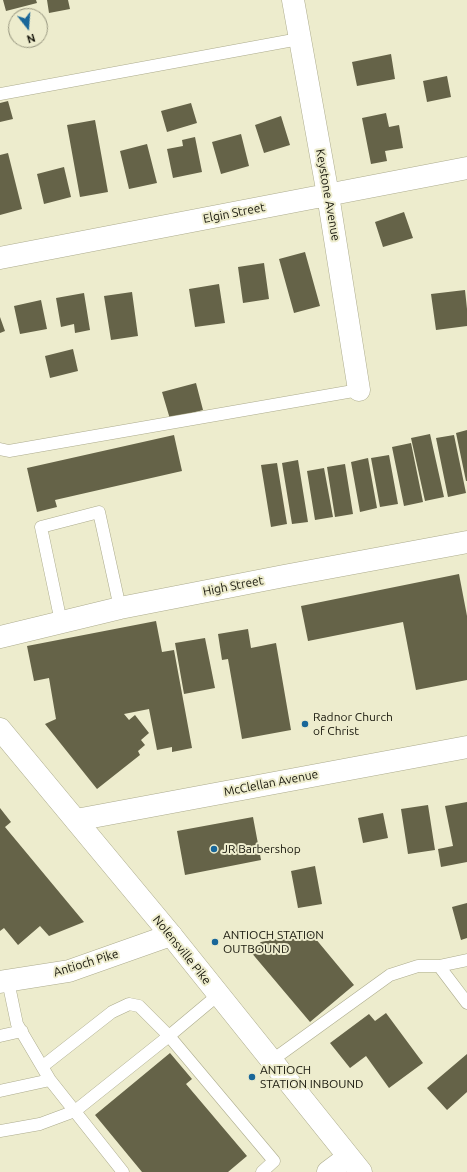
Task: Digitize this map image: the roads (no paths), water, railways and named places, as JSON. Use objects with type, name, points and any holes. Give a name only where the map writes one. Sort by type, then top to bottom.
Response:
[{"type":"street","name":"Keystone Avenue","points":[[293,0],[328,195],[359,390]]},
{"type":"street","name":"Elgin Street","points":[[0,258],[467,168]]},
{"type":"street","name":"High Street","points":[[0,637],[120,608],[467,542]]},
{"type":"street","name":"Nolensville Pike","points":[[0,730],[171,936],[355,1164]]},
{"type":"street","name":"McClellan Avenue","points":[[76,820],[467,747]]},
{"type":"street","name":"Antioch Pike","points":[[4,982],[69,971],[171,936]]},
{"type":"street","points":[[328,1172],[355,1164]]},
{"type":"lane","points":[[0,94],[299,38]]},
{"type":"lane","points":[[0,449],[9,451],[359,390]]},
{"type":"lane","points":[[61,622],[41,526],[99,512],[120,608]]},
{"type":"lane","points":[[271,1061],[390,975],[418,966],[439,966],[467,960]]},
{"type":"lane","points":[[439,966],[467,1003]]},
{"type":"lane","points":[[4,982],[17,1024],[50,1080],[123,1172]]},
{"type":"lane","points":[[0,1131],[40,1124],[75,1111],[218,995]]},
{"type":"lane","points":[[42,1066],[112,1012],[130,1004],[139,1006],[169,1036],[274,1162],[262,1172]]},
{"type":"lane","points":[[0,1036],[22,1031]]},
{"type":"lane","points":[[0,1091],[50,1080]]},
{"type":"place","name":"Radnor Church of Christ","points":[[305,724]]},
{"type":"place","name":"JR Barbershop","points":[[214,849]]},
{"type":"place","name":"ANTIOCH STATION OUTBOUND","points":[[215,942]]},
{"type":"place","name":"ANTIOCH STATION INBOUND","points":[[252,1077]]}]
